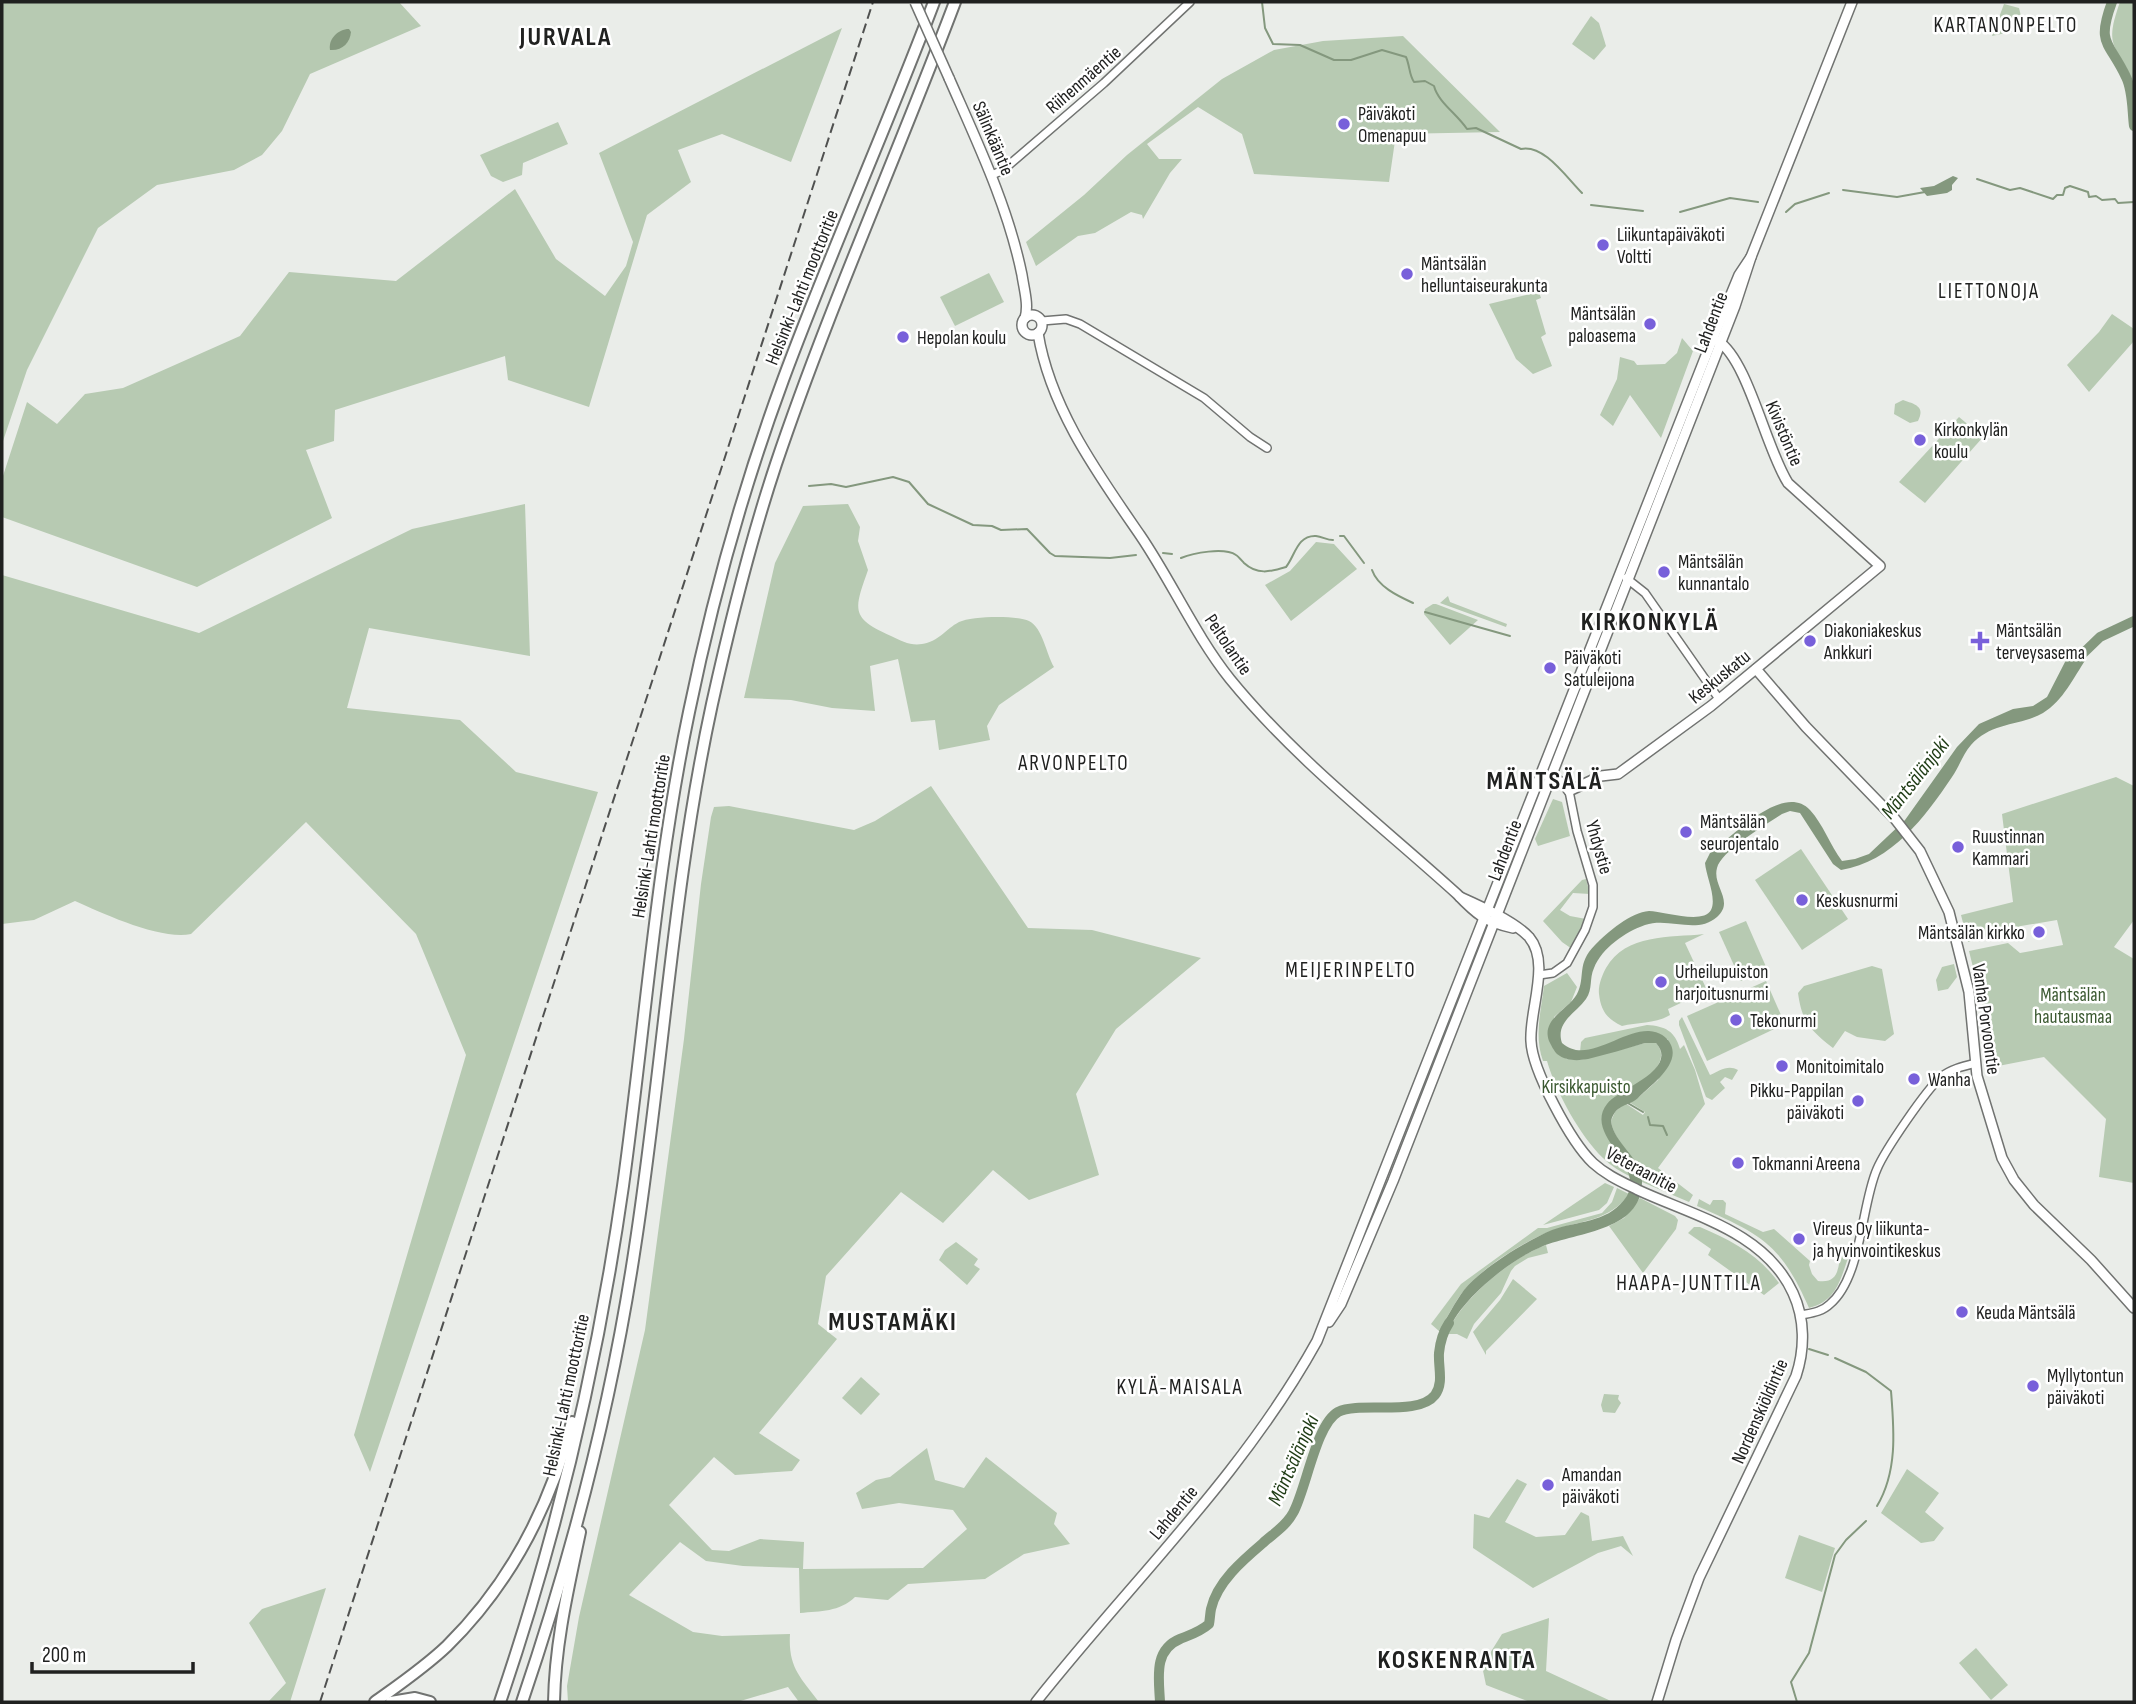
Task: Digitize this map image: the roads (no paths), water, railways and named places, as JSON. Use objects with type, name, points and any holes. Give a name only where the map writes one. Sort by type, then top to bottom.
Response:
[{"type":"highway","name":"Helsinki-Lahti moottoritie","points":[[500,1702],[522,1638],[556,1515],[593,1357],[623,1185],[661,868],[679,763],[708,629],[730,543],[782,383],[934,2]]},
{"type":"highway","name":"Helsinki-Lahti moottoritie","points":[[522,1702],[562,1573],[601,1421],[635,1251],[685,854],[709,719],[732,618],[775,468],[801,391],[955,2]]},
{"type":"highway","points":[[375,1702],[411,1677],[446,1647],[503,1581],[520,1553],[548,1493],[569,1434],[583,1377],[593,1357]]},
{"type":"highway","points":[[554,1702],[561,1621],[601,1421]]},
{"type":"highway","points":[[391,1702],[402,1699],[430,1702]]},
{"type":"main road","name":"Sälinkääntie","points":[[915,2],[992,175],[1014,242],[1025,293],[1025,318]]},
{"type":"main road","name":"Lahdentie","points":[[1036,1702],[1202,1505],[1286,1392],[1321,1332],[1341,1304],[1364,1253],[1496,919],[1545,780],[1715,345],[1739,275],[1751,257],[1853,2]]},
{"type":"main road","name":"Sälinkääntie","points":[[1025,293],[1039,318]]},
{"type":"main road","points":[[1025,318],[1039,318],[1042,328],[1035,334],[1024,329],[1025,318]]},
{"type":"main road","name":"Peltolantie","points":[[1035,334],[1067,418],[1085,450],[1164,571],[1204,642],[1229,678],[1323,775],[1460,897],[1468,908],[1486,914]]},
{"type":"main road","name":"Kivistöntie","points":[[1715,345],[1733,360],[1743,376],[1788,483],[1880,566]]},
{"type":"main road","name":"Keskuskatu","points":[[1567,790],[1601,776],[1618,774],[1719,699],[1880,566]]},
{"type":"main road","name":"Vanha Porvoontie","points":[[1756,669],[1825,748],[1895,819],[1914,842],[1933,874],[1949,912],[1969,992],[1981,1095],[1993,1134],[2014,1180],[2034,1205],[2091,1260],[2134,1308]]},
{"type":"main road","name":"Lahdentie","points":[[1321,1332],[1486,914],[1545,780]]},
{"type":"main road","points":[[1545,780],[1559,790],[1567,790]]},
{"type":"main road","name":"Veteraanitie","points":[[1486,914],[1518,929],[1532,942],[1539,958],[1531,1031],[1532,1053],[1565,1124],[1584,1154],[1603,1171],[1625,1184],[1752,1242],[1776,1264],[1788,1281],[1801,1315]]},
{"type":"main road","name":"Nordenskiöldintie","points":[[1657,1702],[1676,1640],[1707,1561],[1796,1376],[1802,1349],[1801,1315]]},
{"type":"street","name":"Riihenmäentie","points":[[992,175],[1003,170],[1104,83],[1190,2]]},
{"type":"street","points":[[1039,318],[1066,319],[1080,324],[1204,398],[1250,438],[1267,448]]},
{"type":"street","points":[[1622,581],[1644,593],[1719,699]]},
{"type":"street","name":"Yhdystie","points":[[1539,975],[1553,973],[1567,963],[1585,930],[1593,906],[1593,885],[1567,790]]},
{"type":"street","points":[[1801,1315],[1830,1305],[1843,1285],[1865,1221],[1877,1169],[1916,1108],[1941,1077],[1976,1063]]},
{"type":"waterway","name":"LIETTONOJA","points":[[1262,2],[1265,28],[1273,44],[1300,45],[1334,60],[1351,60],[1382,50],[1406,57],[1414,82],[1425,81],[1434,86],[1439,97],[1467,129],[1476,128],[1521,149],[1538,152],[1554,163],[1582,193]]},
{"type":"waterway","name":"Mäntsälänjoki","points":[[2112,2],[2105,35],[2128,82],[2134,126]]},
{"type":"waterway","name":"LIETTONOJA","points":[[1977,179],[2010,190],[2020,188],[2053,199],[2057,195],[2063,195],[2065,188],[2070,186],[2088,192],[2089,197],[2115,199],[2118,203],[2134,202]]},
{"type":"waterway","name":"LIETTONOJA","points":[[1843,190],[1897,197],[1925,192]]},
{"type":"waterway","name":"LIETTONOJA","points":[[1786,212],[1795,204],[1829,193]]},
{"type":"waterway","name":"LIETTONOJA","points":[[1680,212],[1730,198],[1758,202]]},
{"type":"waterway","name":"LIETTONOJA","points":[[1591,205],[1643,211]]},
{"type":"waterway","points":[[809,486],[831,484],[846,487],[893,477],[909,482],[928,504],[973,525],[992,526],[1001,530],[1027,529],[1055,556],[1110,558],[1136,555]]},
{"type":"waterway","points":[[1181,558],[1224,551],[1237,555],[1249,567],[1269,571],[1286,567],[1297,547],[1305,539],[1316,536],[1333,540]]},
{"type":"waterway","points":[[1340,536],[1344,536],[1364,563]]},
{"type":"waterway","points":[[1163,553],[1172,554]]},
{"type":"waterway","points":[[1372,570],[1384,586],[1413,603]]},
{"type":"waterway","points":[[1425,612],[1510,636]]},
{"type":"waterway","name":"Mäntsälänjoki","points":[[2072,664],[2100,637],[2134,621]]},
{"type":"waterway","points":[[1626,1102],[1643,1112]]},
{"type":"waterway","points":[[1648,1117],[1650,1125],[1663,1126],[1667,1135]]},
{"type":"waterway","name":"Mäntsälänjoki","points":[[1160,1702],[1159,1675],[1165,1650],[1171,1644],[1209,1624],[1214,1599],[1225,1581],[1239,1564],[1290,1518],[1298,1503],[1318,1443],[1330,1419],[1338,1412],[1348,1409],[1403,1407],[1427,1402],[1438,1390],[1439,1349],[1449,1323]]},
{"type":"waterway","points":[[1809,1349],[1828,1355]]},
{"type":"waterway","points":[[1835,1358],[1866,1372],[1891,1391],[1893,1450],[1888,1479],[1877,1506]]},
{"type":"waterway","points":[[1797,1702],[1791,1682],[1809,1653],[1835,1555],[1866,1521]]},
{"type":"railway","points":[[320,1702],[873,2]]},
{"type":"place","name":"Päiväkoti Omenapuu","points":[[1344,124]]},
{"type":"place","name":"Liikuntapäiväkoti Voltti","points":[[1603,245]]},
{"type":"place","name":"Mäntsälän helluntaiseurakunta","points":[[1407,274]]},
{"type":"place","name":"Mäntsälän paloasema","points":[[1650,324]]},
{"type":"place","name":"Hepolan koulu","points":[[903,337]]},
{"type":"place","name":"Kirkonkylän koulu","points":[[1920,440]]},
{"type":"place","name":"Mäntsälän kunnantalo","points":[[1664,572]]},
{"type":"place","name":"Diakoniakeskus Ankkuri","points":[[1810,641]]},
{"type":"place","name":"Mäntsälän terveysasema","points":[[1980,641]]},
{"type":"place","name":"Päiväkoti Satuleijona","points":[[1550,668]]},
{"type":"place","name":"Mäntsälän seurojentalo","points":[[1686,832]]},
{"type":"place","name":"Ruustinnan Kammari","points":[[1958,847]]},
{"type":"place","name":"Keskusnurmi","points":[[1802,900]]},
{"type":"place","name":"Mäntsälän kirkko","points":[[2039,932]]},
{"type":"place","name":"Urheilupuiston harjoitusnurmi","points":[[1661,982]]},
{"type":"place","name":"Tekonurmi","points":[[1736,1020]]},
{"type":"place","name":"Monitoimitalo","points":[[1782,1066]]},
{"type":"place","name":"Wanha","points":[[1914,1079]]},
{"type":"place","name":"Pikku-Pappilan päiväkoti","points":[[1858,1101]]},
{"type":"place","name":"Tokmanni Areena","points":[[1738,1163]]},
{"type":"place","name":"Vireus Oy liikunta- ja hyvinvointikeskus","points":[[1799,1239]]},
{"type":"place","name":"Keuda Mäntsälä","points":[[1962,1312]]},
{"type":"place","name":"Myllytontun päiväkoti","points":[[2033,1386]]},
{"type":"place","name":"Amandan päiväkoti","points":[[1548,1485]]},
{"type":"district","name":"KARTANONPELTO","points":[[2006,25]]},
{"type":"district","name":"JURVALA","points":[[566,36]]},
{"type":"district","name":"LIETTONOJA","points":[[1989,291]]},
{"type":"district","name":"KIRKONKYLÄ","points":[[1650,621]]},
{"type":"district","name":"ARVONPELTO","points":[[1074,763]]},
{"type":"district","name":"MÄNTSÄLÄ","points":[[1545,780]]},
{"type":"district","name":"MEIJERINPELTO","points":[[1351,970]]},
{"type":"district","name":"HAAPA-JUNTTILA","points":[[1689,1283]]},
{"type":"district","name":"MUSTAMÄKI","points":[[893,1321]]},
{"type":"district","name":"KYLÄ-MAISALA","points":[[1180,1387]]},
{"type":"district","name":"KOSKENRANTA","points":[[1457,1659]]},
{"type":"park label","name":"Mäntsälän hautausmaa","points":[[2073,1005]]},
{"type":"park label","name":"Kirsikkapuisto","points":[[1586,1086]]}]
